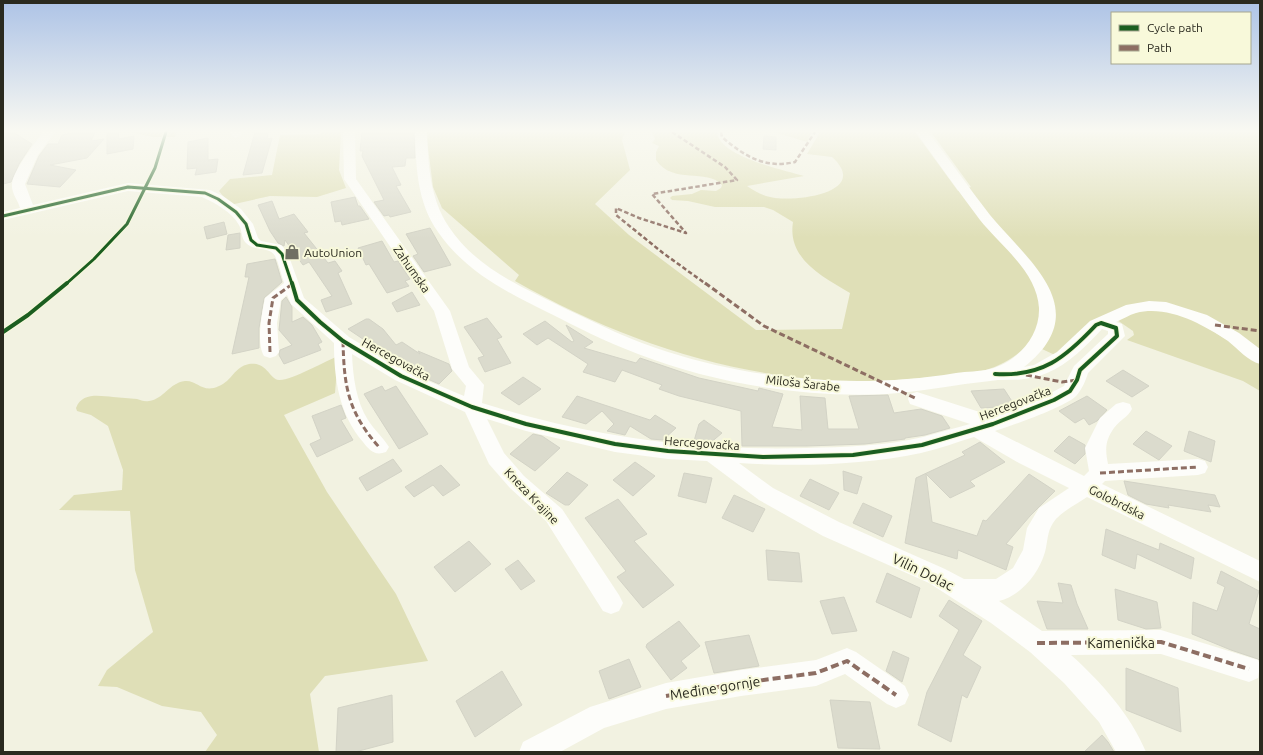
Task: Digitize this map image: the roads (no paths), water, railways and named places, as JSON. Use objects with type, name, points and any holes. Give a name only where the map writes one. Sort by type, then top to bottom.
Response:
[{"type":"street","points":[[26,167],[18,184],[20,193],[25,199],[27,211]]},
{"type":"street","name":"Zahumska","points":[[350,167],[350,179],[442,311],[461,369],[475,385],[472,406]]},
{"type":"street","name":"Miloša Šarabe","points":[[424,167],[425,188],[431,206],[443,229],[458,247],[490,276],[517,291],[625,343],[675,360],[734,375],[804,385],[855,388],[905,386],[995,374],[1024,358],[1036,345],[1045,330],[1048,308],[1044,293],[1031,270],[986,218],[950,167]]},
{"type":"street","name":"Hercegovačka","points":[[3,216],[128,187],[198,191],[218,199],[236,212],[246,224],[251,240],[257,245],[276,248],[282,254],[297,300],[320,322],[343,341],[401,376],[472,406],[526,424],[577,436],[668,451],[763,457],[853,455],[922,445],[985,426],[1054,400],[1070,391],[1077,380],[1080,370],[1117,336],[1116,328],[1101,322],[1096,325],[1070,353],[1040,370],[1026,375],[1010,376],[995,374]]},
{"type":"street","points":[[270,352],[269,323],[273,298],[291,285]]},
{"type":"street","points":[[1101,322],[1133,309],[1158,308],[1176,311],[1196,316],[1215,325],[1235,337],[1260,358]]},
{"type":"street","name":"Hercegovačka","points":[[343,341],[343,370],[348,394],[360,424],[379,447]]},
{"type":"street","name":"Golobrdska","points":[[917,398],[985,426],[1026,457],[1094,480],[1260,572]]},
{"type":"street","name":"Kneza Krajine","points":[[472,406],[496,458],[517,482],[554,515],[611,603]]},
{"type":"street","points":[[1124,409],[1107,423],[1095,448],[1094,480],[1198,467]]},
{"type":"street","name":"Vilin Dolac","points":[[713,455],[766,494],[831,529],[937,576],[961,590],[1000,590],[1021,575],[1034,552],[1038,528],[1047,514],[1094,480]]},
{"type":"street","points":[[961,590],[1019,629],[1066,668],[1105,708],[1132,752]]},
{"type":"street","name":"Kamenička","points":[[1037,643],[1161,642],[1249,669]]},
{"type":"street","name":"Međine gornje","points":[[533,752],[599,716],[666,696],[741,683],[816,673],[847,660],[896,695]]},
{"type":"place","name":"AutoUnion","points":[[292,252]]}]
